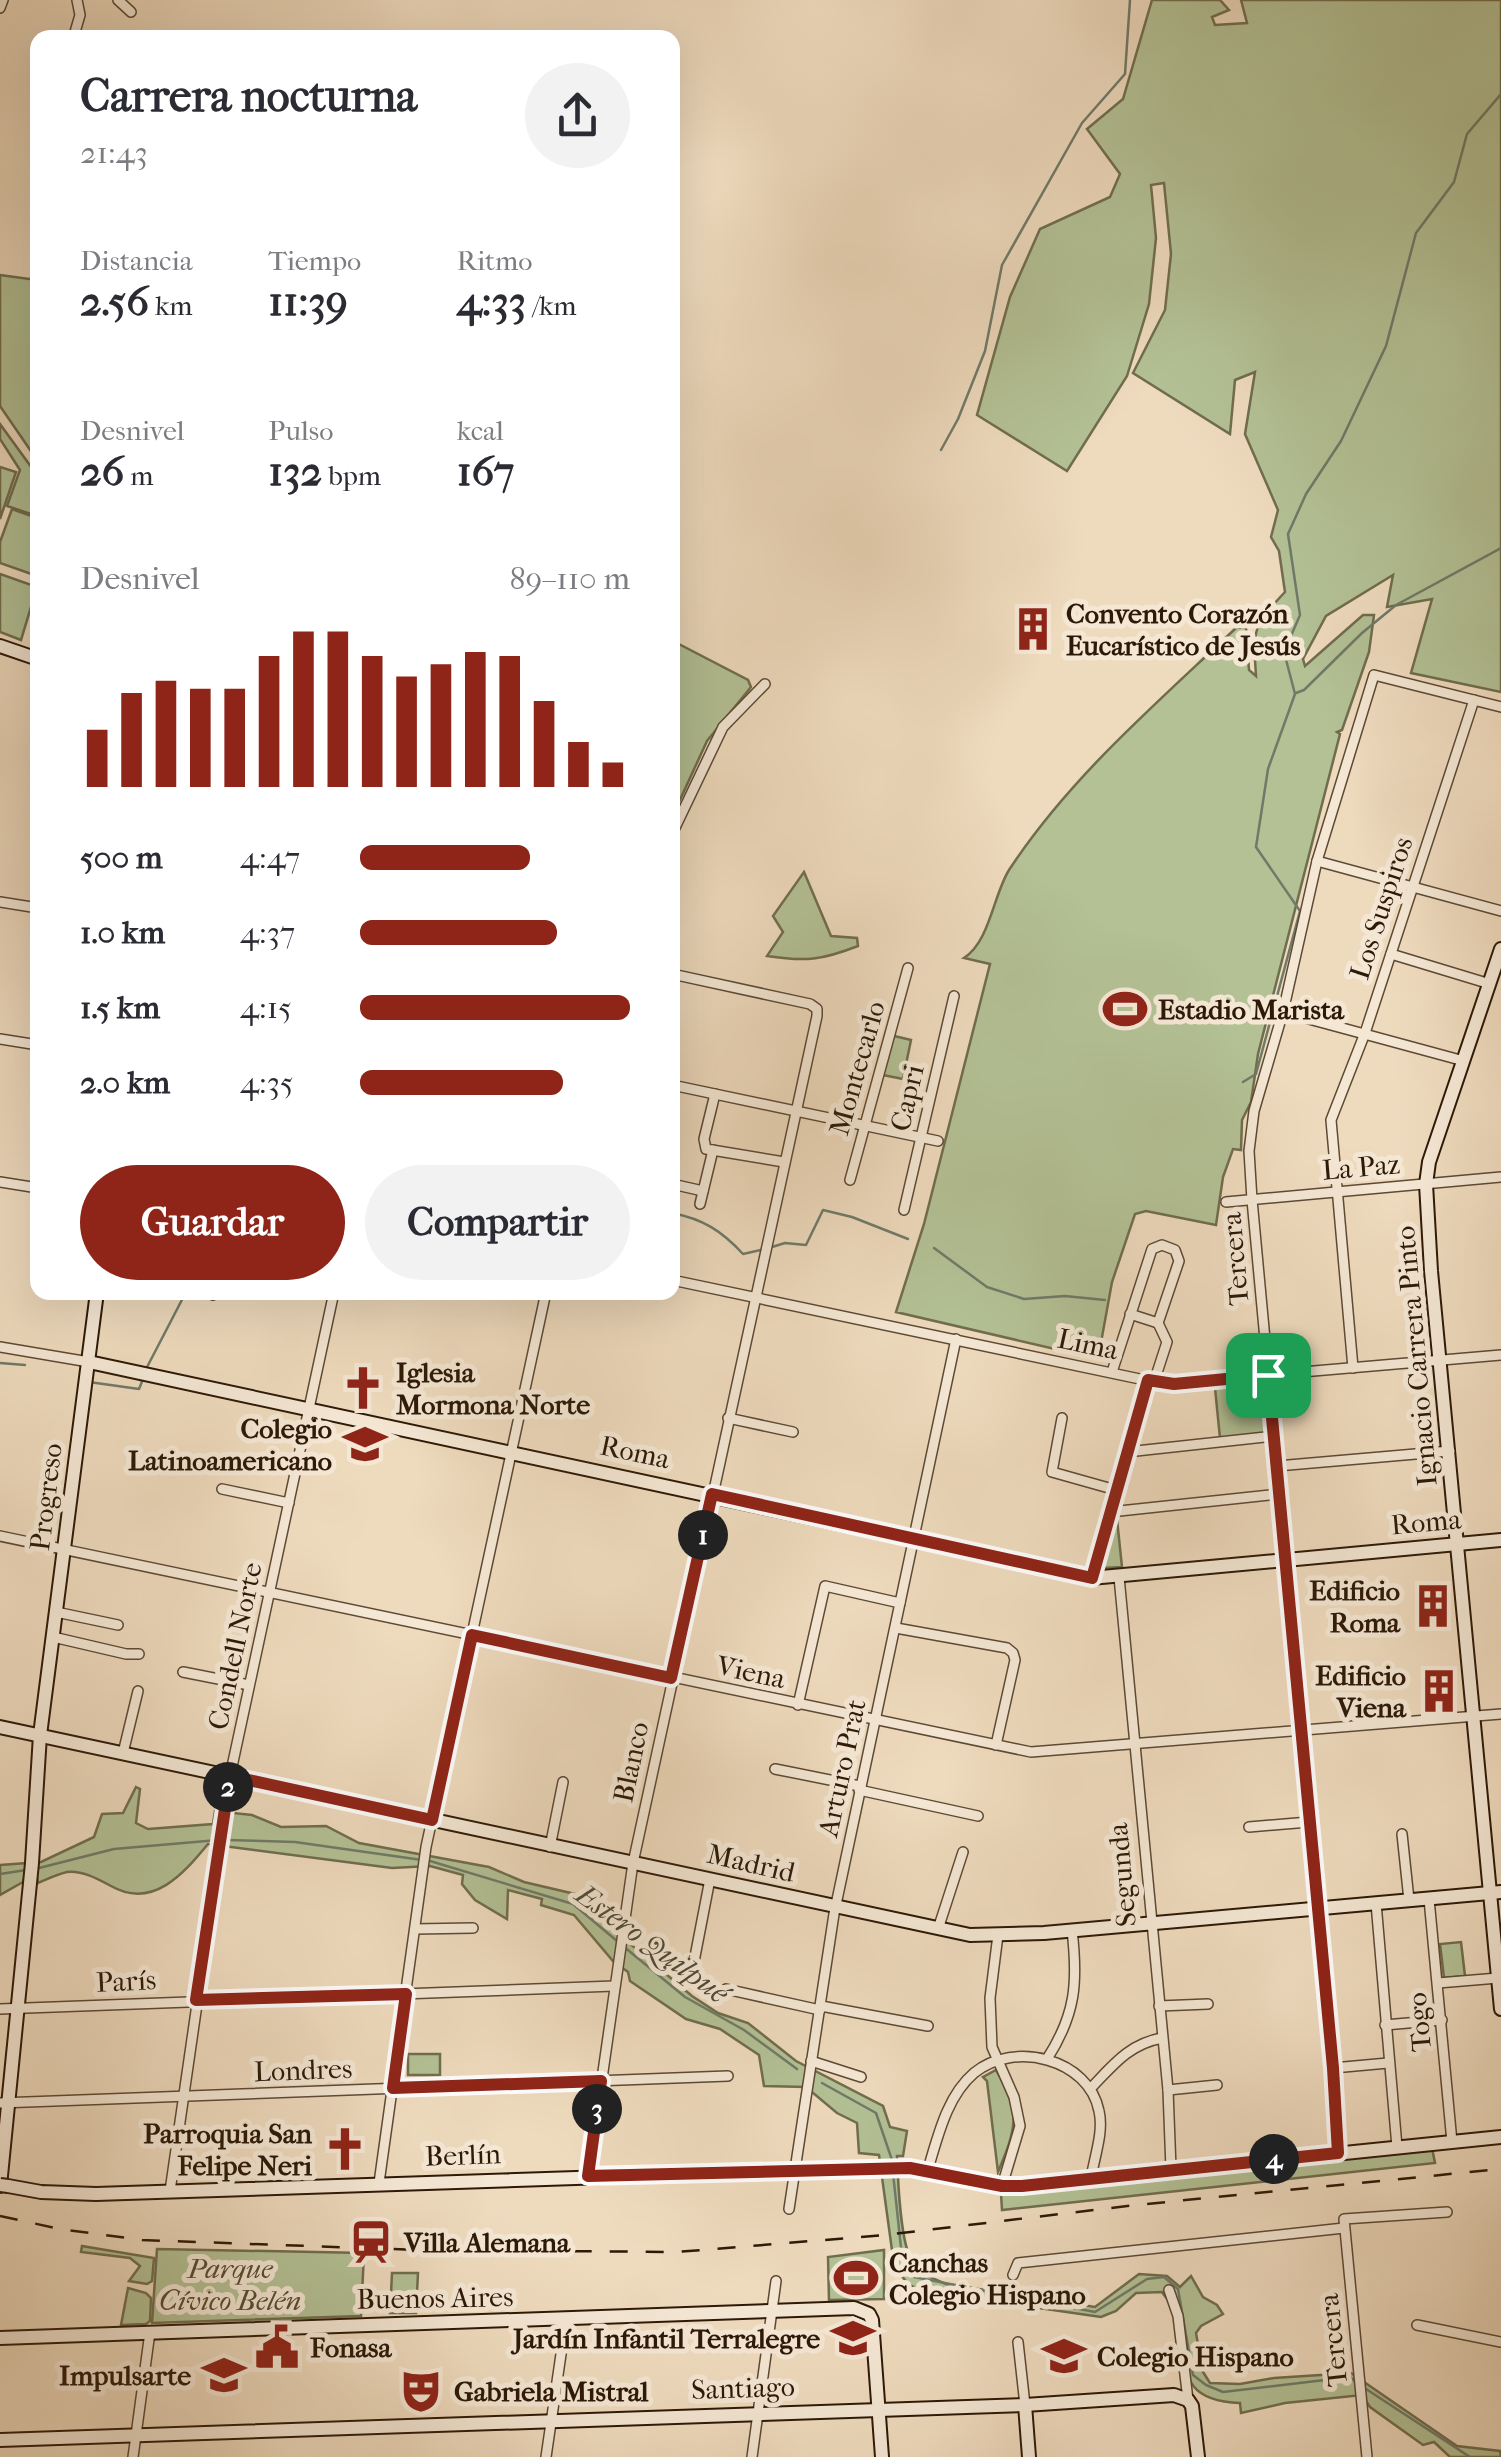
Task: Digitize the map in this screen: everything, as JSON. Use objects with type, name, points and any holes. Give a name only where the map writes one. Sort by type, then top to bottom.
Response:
[{"type":"street","points":[[0,8],[3,0]]},
{"type":"street","points":[[75,30],[80,15],[77,0]]},
{"type":"street","points":[[118,0],[130,12]]},
{"type":"street","points":[[0,646],[30,656]]},
{"type":"street","name":"Tercera","points":[[1338,2153],[1252,1200],[1250,1132],[1317,861],[1374,675],[1474,700]]},
{"type":"street","points":[[680,818],[724,727],[765,684]]},
{"type":"street","points":[[1474,700],[1501,707]]},
{"type":"street","name":"Los Suspiros","points":[[1353,1368],[1331,1120],[1365,1034],[1474,700]]},
{"type":"street","points":[[1317,861],[1501,910]]},
{"type":"street","points":[[0,902],[30,907]]},
{"type":"street","name":"Ignacio Carrera Pinto","points":[[1501,948],[1429,1162],[1426,1184],[1475,1716],[1496,1892],[1501,2009]]},
{"type":"street","points":[[1390,954],[1490,984]]},
{"type":"street","name":"Montecarlo","points":[[850,1180],[908,968]]},
{"type":"street","name":"Blanco","points":[[588,2176],[633,1864],[817,1009],[810,1004],[680,976]]},
{"type":"street","name":"Capri","points":[[904,1210],[954,996]]},
{"type":"street","points":[[1282,1012],[1464,1061]]},
{"type":"street","points":[[0,1039],[30,1044]]},
{"type":"street","points":[[680,1087],[938,1141]]},
{"type":"street","points":[[700,1204],[715,1094]]},
{"type":"street","points":[[709,1148],[784,1162]]},
{"type":"street","name":"La Paz","points":[[1226,1202],[1501,1177]]},
{"type":"street","points":[[0,1182],[30,1187]]},
{"type":"street","points":[[680,1186],[703,1191]]},
{"type":"street","points":[[1092,1578],[1127,1452],[1167,1342],[1158,1323],[1178,1261],[1178,1254],[1170,1247],[1162,1244],[1152,1248],[1112,1372]]},
{"type":"street","name":"Lima","points":[[680,1282],[1174,1384],[1501,1355]]},
{"type":"street","name":"Progreso","points":[[3,2186],[4,2102],[18,2008],[40,1736],[96,1300]]},
{"type":"street","name":"Condell Norte","points":[[170,2191],[230,1776],[332,1300]]},
{"type":"street","points":[[379,2184],[426,1847],[544,1300]]},
{"type":"street","points":[[1130,1314],[1158,1323]]},
{"type":"street","name":"Arturo Prat","points":[[789,2209],[835,1908],[956,1339]]},
{"type":"street","name":"Roma","points":[[0,1346],[89,1368],[152,1373],[1092,1578],[1501,1540]]},
{"type":"street","points":[[728,1418],[793,1432]]},
{"type":"street","points":[[1062,1418],[1052,1472],[1116,1490]]},
{"type":"street","points":[[1127,1452],[1274,1436]]},
{"type":"street","points":[[1277,1466],[1450,1452]]},
{"type":"street","points":[[222,1489],[289,1503]]},
{"type":"street","points":[[1110,1512],[1279,1494]]},
{"type":"street","name":"Viena","points":[[0,1536],[1042,1753],[1501,1714]]},
{"type":"street","name":"Segunda","points":[[1119,1577],[1168,2090],[1171,2169]]},
{"type":"street","points":[[798,1705],[825,1586],[900,1603]]},
{"type":"street","points":[[56,1612],[118,1625]]},
{"type":"street","points":[[896,1628],[1007,1648],[1013,1653],[1015,1660],[996,1746]]},
{"type":"street","points":[[52,1637],[140,1654]]},
{"type":"street","points":[[183,1672],[248,1686]]},
{"type":"street","points":[[123,1752],[138,1691]]},
{"type":"street","name":"Madrid","points":[[0,1727],[938,1929],[998,1935],[1496,1892]]},
{"type":"street","points":[[775,1769],[978,1816]]},
{"type":"street","points":[[550,1847],[563,1782]]},
{"type":"street","points":[[1249,1827],[1309,1822]]},
{"type":"street","points":[[1402,1834],[1409,1900]]},
{"type":"street","points":[[938,1929],[962,1852]]},
{"type":"street","points":[[692,1972],[710,1879]]},
{"type":"street","name":"Togo","points":[[1429,1898],[1452,2142]]},
{"type":"street","points":[[1376,1903],[1397,2147]]},
{"type":"street","points":[[414,1928],[473,1928]]},
{"type":"street","points":[[1048,2059],[1072,2010],[1072,1930]]},
{"type":"street","points":[[998,1935],[990,1998],[992,2047],[1014,2097],[1020,2126],[1002,2186]]},
{"type":"street","points":[[1438,1983],[1498,1978]]},
{"type":"street","name":"París","points":[[0,2009],[614,1986]]},
{"type":"street","points":[[726,1989],[928,2026]]},
{"type":"street","points":[[1159,2006],[1208,2004]]},
{"type":"street","points":[[1385,2025],[1442,2020]]},
{"type":"street","points":[[1091,2088],[1137,2044],[1162,2038]]},
{"type":"street","points":[[928,2169],[944,2117],[972,2074],[996,2061],[1030,2057],[1048,2059],[1091,2088],[1101,2128],[1090,2179]]},
{"type":"street","points":[[811,2064],[861,2077]]},
{"type":"street","points":[[1333,2068],[1388,2064]]},
{"type":"street","name":"Londres","points":[[4,2102],[728,2076]]},
{"type":"street","points":[[1168,2090],[1217,2085]]},
{"type":"street","name":"Berlín","points":[[3,2186],[96,2194],[910,2168],[1002,2186],[1501,2137]]},
{"type":"street","points":[[1013,2275],[1018,2262],[1447,2212]]},
{"type":"street","name":"Tercera","points":[[1344,2223],[1366,2457]]},
{"type":"street","points":[[752,2457],[776,2281]]},
{"type":"street","points":[[1169,2290],[1178,2316],[1198,2457]]},
{"type":"street","name":"Buenos Aires","points":[[0,2338],[854,2308],[869,2314],[878,2410]]},
{"type":"street","points":[[546,2457],[566,2320]]},
{"type":"street","points":[[1416,2326],[1501,2342]]},
{"type":"street","points":[[133,2457],[150,2332]]},
{"type":"street","points":[[1018,2342],[1029,2457]]},
{"type":"street","name":"Santiago","points":[[0,2440],[1024,2405],[1174,2395],[1188,2400]]},
{"type":"street","points":[[878,2410],[882,2457]]},
{"type":"green space","points":[[1152,0],[1220,0],[1229,10],[1212,17],[1215,25],[1247,23],[1241,0],[1501,0],[1501,692],[1411,673],[1432,599],[1387,607],[1393,575],[1326,616],[1303,659],[1305,666],[1363,615],[1374,615],[1369,652],[1342,730],[1337,732],[1340,734],[1258,1054],[1251,1102],[1242,1120],[1241,1150],[1233,1149],[1223,1177],[1216,1225],[1146,1211],[1135,1214],[1112,1282],[1098,1359],[896,1312],[924,1224],[990,964],[964,958],[980,941],[1009,870],[1087,773],[1236,628],[1246,627],[1249,670],[1256,676],[1257,630],[1285,592],[1279,551],[1271,537],[1278,510],[1245,434],[1255,372],[1235,380],[1230,434],[1133,373],[1165,310],[1171,254],[1164,183],[1151,185],[1156,238],[1149,304],[1127,376],[1067,471],[977,415],[1010,297],[1040,229],[1110,197],[1120,174],[1087,129],[1123,99]]},
{"type":"green space","points":[[0,275],[30,279],[30,450],[0,406]]},
{"type":"green space","points":[[0,424],[30,465],[30,514],[7,506],[20,470],[0,439]]},
{"type":"green space","points":[[0,467],[16,472],[0,519]]},
{"type":"green space","points":[[12,509],[30,515],[30,574],[0,563],[0,542]]},
{"type":"green space","points":[[0,574],[30,585],[30,610],[21,640],[0,632]]},
{"type":"green space","points":[[680,645],[748,680],[751,687],[707,741],[680,800]]},
{"type":"green space","points":[[804,872],[831,936],[857,938],[858,946],[814,959],[767,956],[783,932],[773,916]]},
{"type":"green space","points":[[886,1034],[911,1040],[903,1079],[878,1074]]},
{"type":"green space","points":[[1262,1384],[1266,1433],[1220,1438],[1215,1388]]},
{"type":"green space","points":[[1117,1519],[1122,1567],[1103,1568]]},
{"type":"green space","points":[[136,1787],[140,1789],[136,1823],[148,1829],[213,1824],[215,1811],[252,1815],[281,1827],[326,1826],[359,1843],[489,1867],[524,1882],[575,1894],[603,1910],[629,1943],[692,1996],[718,2013],[748,2023],[796,2061],[883,2106],[890,2127],[907,2131],[903,2156],[897,2156],[902,2226],[912,2261],[927,2275],[946,2284],[1095,2307],[1139,2274],[1167,2276],[1180,2287],[1191,2276],[1203,2297],[1223,2314],[1196,2333],[1203,2372],[1210,2383],[1240,2384],[1351,2373],[1457,2446],[1500,2451],[1501,2457],[1450,2457],[1434,2442],[1423,2445],[1370,2407],[1362,2395],[1285,2403],[1241,2413],[1240,2403],[1202,2394],[1193,2385],[1187,2374],[1175,2312],[1162,2292],[1136,2293],[1116,2311],[1101,2317],[920,2291],[907,2283],[894,2265],[879,2155],[859,2153],[857,2123],[837,2113],[806,2087],[764,2086],[759,2055],[720,2029],[686,2019],[630,1981],[628,1972],[613,1961],[574,1915],[541,1905],[542,1899],[508,1890],[507,1919],[475,1900],[462,1884],[463,1875],[430,1866],[392,1868],[208,1844],[178,1876],[154,1891],[126,1892],[73,1872],[38,1883],[37,1878],[24,1879],[0,1895],[0,1865],[41,1862],[94,1837],[102,1814],[123,1813]]},
{"type":"green space","points":[[1461,1942],[1465,1976],[1444,1978],[1440,1944]]},
{"type":"green space","points":[[408,2054],[440,2054],[440,2075],[408,2075]]},
{"type":"green space","points":[[996,2070],[1010,2098],[1014,2121],[998,2172],[987,2081],[983,2077]]},
{"type":"green space","points":[[1432,2148],[1435,2163],[1002,2210],[1001,2194]]},
{"type":"green space","points":[[82,2246],[154,2258],[152,2281],[129,2281],[140,2266],[130,2258],[81,2252]]},
{"type":"green space","name":"Parque Cívico Belén","points":[[157,2249],[364,2253],[361,2316],[152,2323]]},
{"type":"green space","name":"Canchas Colegio Hispano","points":[[884,2250],[884,2299],[829,2300],[828,2257]]},
{"type":"green space","points":[[392,2273],[418,2273],[416,2313],[390,2313]]},
{"type":"green space","points":[[128,2288],[151,2298],[150,2321],[146,2324],[121,2325]]},
{"type":"waterway","points":[[941,450],[985,351],[1002,265],[1082,123],[1125,74],[1130,0]]},
{"type":"waterway","points":[[1243,1082],[1256,1074],[1300,911],[1256,847],[1268,769],[1295,694],[1284,652],[1300,615],[1288,534],[1306,494],[1341,441],[1386,346],[1416,233],[1454,182],[1467,134],[1501,94]]},
{"type":"waterway","points":[[1296,693],[1304,690],[1396,605],[1501,548]]},
{"type":"waterway","points":[[772,1247],[785,1243],[806,1245],[823,1210],[908,1239]]},
{"type":"waterway","points":[[680,1215],[711,1227],[743,1254],[765,1249]]},
{"type":"waterway","points":[[934,1248],[987,1287],[1024,1299],[1065,1296],[1105,1300]]},
{"type":"waterway","points":[[145,1371],[182,1300]]},
{"type":"waterway","points":[[0,1363],[25,1365]]},
{"type":"waterway","points":[[89,1382],[139,1389],[143,1379]]},
{"type":"waterway","name":"Estero Quilpué","points":[[39,1868],[114,1849],[218,1840]]},
{"type":"waterway","name":"Estero Quilpué","points":[[226,1840],[295,1842],[422,1860]]},
{"type":"waterway","name":"Estero Quilpué","points":[[430,1861],[573,1904],[617,1941]]},
{"type":"waterway","name":"Estero Quilpué","points":[[0,1874],[26,1870]]},
{"type":"waterway","name":"Estero Quilpué","points":[[623,1946],[685,1997],[744,2030],[797,2069]]},
{"type":"waterway","name":"Estero Quilpué","points":[[822,2083],[876,2113],[892,2160]]},
{"type":"waterway","name":"Estero Quilpué","points":[[893,2173],[902,2257],[914,2277],[1095,2312],[1147,2279],[1164,2277],[1178,2289],[1193,2375],[1206,2385],[1223,2392],[1350,2377],[1356,2382]]},
{"type":"waterway","name":"Estero Quilpué","points":[[1363,2387],[1470,2457]]},
{"type":"railway","points":[[0,2216],[142,2240],[418,2250],[677,2252],[885,2235],[1136,2205],[1501,2169]]},
{"type":"place","name":"Convento Corazón Eucarístico de Jesús","points":[[1033,629]]},
{"type":"place","name":"Estadio Marista","points":[[1125,1009]]},
{"type":"place","name":"Iglesia Mormona Norte","points":[[363,1388]]},
{"type":"place","name":"Colegio Latinoamericano","points":[[365,1444]]},
{"type":"place","name":"Edificio Roma","points":[[1433,1606]]},
{"type":"place","name":"Edificio Viena","points":[[1439,1691]]},
{"type":"place","name":"Parroquia San Felipe Neri","points":[[345,2149]]},
{"type":"place","name":"Villa Alemana","points":[[371,2242]]},
{"type":"place","name":"Canchas Colegio Hispano","points":[[856,2278]]},
{"type":"place","name":"Jardín Infantil Terralegre","points":[[853,2338]]},
{"type":"place","name":"Fonasa","points":[[277,2347]]},
{"type":"place","name":"Colegio Hispano","points":[[1064,2356]]},
{"type":"place","name":"Impulsarte","points":[[224,2375]]},
{"type":"place","name":"Gabriela Mistral","points":[[421,2391]]},
{"type":"route","points":[[1268,1375],[1338,2153],[1022,2186],[1002,2186],[910,2168],[588,2176],[601,2081],[393,2088],[406,1994],[196,2000],[230,1776],[432,1820],[472,1635],[671,1678],[712,1494],[1092,1578],[1148,1380],[1174,1384],[1268,1375]]}]
